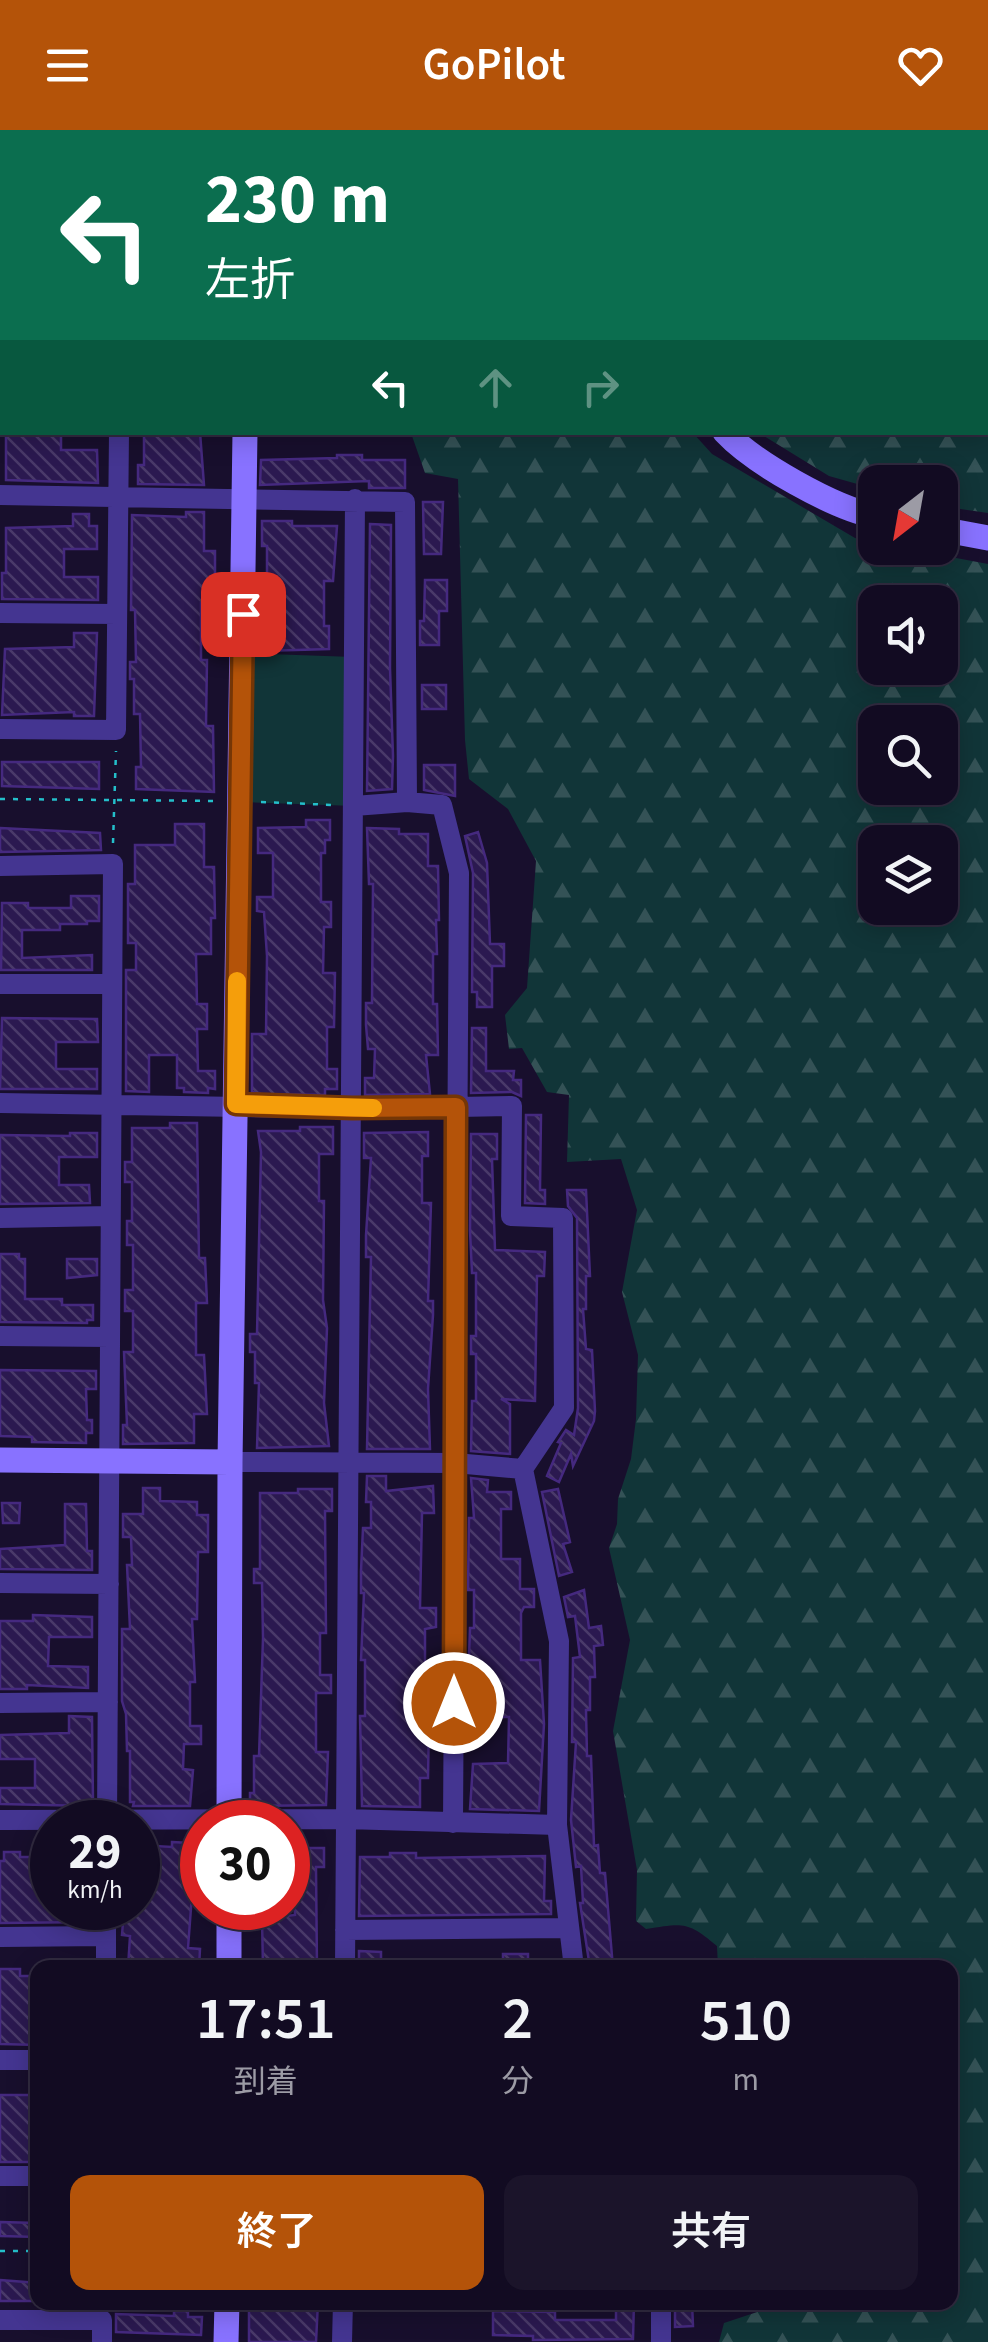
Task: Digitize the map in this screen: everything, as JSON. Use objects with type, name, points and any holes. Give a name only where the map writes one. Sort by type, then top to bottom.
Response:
[{"type":"street","points":[[0,729],[116,730],[119,435]]},
{"type":"street","points":[[229,1800],[245,435]]},
{"type":"street","points":[[728,435],[742,451],[858,513]]},
{"type":"street","points":[[0,495],[405,502],[407,802]]},
{"type":"street","points":[[345,1960],[355,499]]},
{"type":"street","points":[[958,532],[988,538]]},
{"type":"street","points":[[0,613],[117,614]]},
{"type":"street","points":[[354,806],[407,802],[442,805],[459,873],[454,1823]]},
{"type":"street","points":[[0,866],[112,864],[108,1800]]},
{"type":"street","points":[[0,984],[111,984]]},
{"type":"street","points":[[0,1103],[512,1106],[511,1216],[563,1218],[564,1408],[523,1468],[559,1641],[557,1825],[573,1960]]},
{"type":"street","points":[[0,1218],[110,1216]]},
{"type":"street","points":[[0,1336],[110,1338]]},
{"type":"street","points":[[0,1460],[523,1468]]},
{"type":"street","points":[[0,1583],[109,1584]]},
{"type":"street","points":[[0,1703],[108,1702]]},
{"type":"street","points":[[0,1820],[30,1821]]},
{"type":"street","points":[[310,1820],[557,1825]]},
{"type":"street","points":[[345,1930],[567,1928]]},
{"type":"street","points":[[106,1930],[106,1960]]},
{"type":"street","points":[[229,1930],[229,1960]]},
{"type":"street","points":[[0,1937],[106,1936]]},
{"type":"street","points":[[0,2060],[30,2060]]},
{"type":"street","points":[[0,2176],[30,2176]]},
{"type":"street","points":[[226,2342],[227,2310]]},
{"type":"street","points":[[342,2310],[342,2342]]},
{"type":"street","points":[[661,2310],[661,2342]]},
{"type":"street","points":[[0,2320],[102,2320],[102,2342]]},
{"type":"path","points":[[112,864],[116,730]]},
{"type":"path","points":[[0,799],[354,806]]},
{"type":"path","points":[[0,2250],[30,2251]]},
{"type":"green space","points":[[412,435],[695,435],[712,454],[858,539],[858,565],[958,565],[958,558],[988,564],[988,2342],[719,2342],[724,2323],[763,2310],[958,2310],[958,1960],[718,1960],[717,1946],[692,1928],[677,1925],[646,1929],[636,1921],[637,1870],[613,1731],[630,1640],[609,1548],[617,1524],[618,1499],[631,1459],[636,1419],[638,1355],[622,1292],[637,1210],[621,1159],[567,1162],[569,1095],[547,1092],[522,1048],[509,1049],[505,1015],[527,988],[536,861],[508,809],[469,779],[458,479],[425,473]]},
{"type":"green space","points":[[762,435],[988,435],[988,513],[958,509],[958,465],[858,465],[858,484],[829,476]]},
{"type":"green space","points":[[242,653],[354,657],[354,806],[240,802]]},
{"type":"building","points":[[6,435],[61,435],[61,450],[97,450],[98,483],[6,480]]},
{"type":"building","points":[[144,435],[200,435],[204,485],[138,484],[138,465],[144,465]]},
{"type":"building","points":[[362,455],[362,460],[405,460],[405,488],[369,488],[369,481],[260,485],[261,460]]},
{"type":"building","points":[[423,502],[443,502],[441,554],[424,554]]},
{"type":"building","points":[[186,512],[204,512],[204,551],[215,551],[215,596],[209,596],[209,603],[201,603],[201,660],[207,660],[206,726],[213,726],[214,792],[136,789],[136,767],[141,767],[140,714],[134,714],[134,679],[130,679],[130,662],[136,662],[135,610],[131,610],[132,515],[186,517]]},
{"type":"building","points":[[73,514],[89,514],[89,526],[97,526],[97,549],[64,549],[64,577],[98,577],[98,600],[2,599],[6,528],[73,526]]},
{"type":"building","points":[[262,521],[337,526],[333,581],[324,581],[324,626],[329,626],[329,649],[263,651],[262,593],[267,593],[267,546],[262,546]]},
{"type":"building","points":[[370,524],[391,525],[393,756],[392,789],[367,791]]},
{"type":"building","points":[[425,580],[447,580],[447,611],[439,611],[439,645],[420,645]]},
{"type":"building","points":[[74,633],[97,633],[94,716],[74,716],[74,712],[2,715],[5,649],[74,647]]},
{"type":"building","points":[[422,685],[446,685],[446,709],[422,709]]},
{"type":"building","points":[[2,762],[99,762],[99,789],[2,786]]},
{"type":"building","points":[[424,765],[455,765],[455,796],[424,790]]},
{"type":"building","points":[[306,820],[330,820],[330,840],[325,840],[325,853],[321,853],[321,902],[331,902],[331,927],[324,927],[323,973],[335,973],[334,1027],[327,1027],[327,1069],[337,1069],[337,1089],[325,1089],[325,1095],[261,1094],[252,1092],[252,1034],[266,1034],[267,956],[264,912],[257,911],[257,897],[273,897],[273,853],[258,853],[258,828],[306,827]]},
{"type":"building","points":[[175,824],[204,824],[204,867],[214,867],[211,954],[196,954],[197,1004],[207,1004],[207,1029],[197,1029],[198,1071],[215,1071],[215,1089],[208,1088],[208,1093],[184,1092],[184,1088],[177,1088],[177,1055],[149,1055],[149,1092],[126,1091],[126,970],[136,970],[136,943],[128,943],[128,884],[135,884],[135,845],[175,845]]},
{"type":"building","points":[[0,828],[100,833],[101,850],[0,852]]},
{"type":"building","points":[[367,828],[428,834],[428,866],[438,866],[433,1004],[437,1004],[438,1055],[426,1055],[430,1094],[365,1095],[365,1078],[374,1078],[375,1049],[368,1049],[366,1025],[366,1003],[372,1003],[373,884],[369,884]]},
{"type":"building","points":[[478,832],[487,863],[490,944],[504,944],[504,966],[492,966],[492,1007],[477,1007],[477,992],[472,992],[473,873],[465,836]]},
{"type":"building","points":[[71,896],[99,896],[99,921],[60,924],[60,930],[22,930],[22,958],[92,955],[92,970],[1,970],[2,903],[28,903],[28,908],[71,908]]},
{"type":"building","points":[[2,1018],[97,1019],[98,1042],[56,1042],[56,1069],[97,1069],[97,1089],[0,1089]]},
{"type":"building","points":[[472,1028],[486,1028],[486,1071],[514,1071],[513,1080],[521,1080],[521,1096],[512,1092],[471,1093]]},
{"type":"building","points":[[526,1115],[541,1115],[540,1190],[545,1190],[545,1204],[525,1203]]},
{"type":"building","points":[[170,1123],[197,1123],[199,1258],[205,1258],[207,1303],[196,1303],[196,1355],[204,1355],[207,1414],[194,1414],[194,1443],[123,1444],[123,1425],[127,1425],[124,1352],[133,1352],[133,1311],[125,1311],[125,1290],[133,1290],[133,1245],[127,1245],[127,1221],[132,1221],[132,1182],[125,1182],[125,1162],[132,1162],[132,1128],[170,1128]]},
{"type":"building","points":[[300,1127],[333,1127],[333,1154],[319,1154],[327,1328],[324,1403],[329,1446],[257,1448],[259,1383],[255,1383],[255,1352],[250,1352],[250,1334],[257,1334],[261,1152],[258,1131],[300,1131]]},
{"type":"building","points":[[428,1132],[428,1156],[422,1156],[422,1203],[431,1203],[430,1449],[367,1449],[371,1257],[366,1257],[366,1235],[371,1158],[364,1158],[364,1133]]},
{"type":"building","points":[[97,1133],[97,1157],[59,1157],[59,1185],[89,1185],[90,1203],[0,1204],[0,1135]]},
{"type":"building","points":[[471,1134],[497,1134],[497,1159],[492,1159],[495,1250],[545,1252],[544,1276],[537,1276],[535,1401],[501,1399],[510,1404],[510,1454],[471,1451],[472,1401],[476,1401],[476,1354],[471,1354],[471,1336],[476,1336],[476,1273],[472,1273],[470,1231]]},
{"type":"building","points":[[567,1190],[586,1190],[590,1276],[586,1276],[583,1309],[586,1349],[592,1350],[595,1411],[573,1466],[571,1454],[559,1482],[547,1476],[561,1443],[558,1442],[566,1430],[574,1435],[578,1408],[577,1218],[568,1206]]},
{"type":"building","points":[[0,1254],[19,1254],[19,1259],[25,1259],[25,1299],[62,1299],[62,1305],[93,1305],[93,1320],[0,1322]]},
{"type":"building","points":[[67,1259],[97,1259],[97,1275],[67,1278]]},
{"type":"building","points":[[0,1370],[96,1371],[96,1389],[86,1389],[87,1420],[92,1420],[92,1433],[86,1433],[86,1443],[32,1442],[32,1437],[0,1436]]},
{"type":"building","points":[[367,1476],[386,1476],[386,1491],[433,1486],[434,1513],[422,1513],[420,1608],[436,1608],[436,1627],[425,1629],[425,1670],[436,1670],[436,1688],[424,1688],[424,1722],[429,1723],[428,1778],[420,1778],[420,1807],[362,1806],[360,1716],[365,1716],[365,1660],[361,1660],[361,1571],[363,1528],[371,1528]]},
{"type":"building","points":[[471,1478],[488,1480],[487,1492],[511,1492],[511,1509],[501,1509],[501,1559],[520,1559],[520,1589],[534,1589],[534,1607],[524,1607],[521,1613],[521,1660],[540,1660],[544,1724],[539,1811],[470,1809],[473,1764],[508,1763],[509,1717],[467,1717],[470,1628],[474,1628],[474,1590],[468,1590],[469,1518],[474,1518]]},
{"type":"building","points":[[143,1488],[160,1488],[160,1501],[197,1502],[197,1515],[208,1515],[208,1552],[198,1552],[197,1619],[192,1619],[195,1682],[190,1682],[190,1726],[201,1726],[201,1744],[184,1744],[183,1769],[193,1770],[190,1800],[180,1800],[180,1806],[160,1806],[160,1800],[130,1800],[130,1751],[122,1701],[122,1629],[130,1629],[127,1565],[132,1565],[131,1537],[123,1537],[123,1514],[143,1514]]},
{"type":"building","points":[[298,1489],[332,1489],[332,1511],[325,1511],[326,1633],[320,1633],[320,1675],[331,1675],[331,1693],[316,1693],[316,1752],[328,1752],[326,1805],[310,1805],[310,1800],[250,1800],[250,1793],[254,1793],[254,1756],[259,1756],[263,1638],[262,1583],[254,1583],[254,1569],[260,1569],[260,1493],[298,1493]]},
{"type":"building","points":[[558,1489],[570,1542],[563,1544],[572,1572],[559,1576],[542,1492]]},
{"type":"building","points":[[2,1503],[20,1503],[19,1523],[3,1523]]},
{"type":"building","points":[[65,1504],[86,1504],[87,1551],[92,1551],[92,1570],[0,1569],[0,1549],[65,1545]]},
{"type":"building","points":[[584,1590],[589,1628],[601,1626],[603,1645],[594,1646],[595,1677],[590,1677],[590,1710],[586,1710],[587,1756],[591,1756],[594,1846],[598,1845],[600,1873],[605,1873],[612,1960],[589,1960],[580,1903],[581,1866],[576,1867],[571,1820],[576,1742],[572,1742],[573,1658],[580,1657],[575,1616],[568,1617],[564,1597]]},
{"type":"building","points":[[33,1615],[92,1617],[92,1637],[49,1637],[48,1666],[88,1667],[88,1688],[27,1685],[27,1689],[0,1689],[0,1621],[33,1621]]},
{"type":"building","points":[[69,1716],[92,1717],[93,1800],[0,1804],[0,1788],[35,1788],[35,1759],[0,1759],[0,1735],[69,1733]]},
{"type":"building","points":[[180,1842],[180,1930],[189,1930],[188,1948],[200,1949],[199,1960],[128,1960],[130,1936],[122,1935],[122,1930],[160,1930],[160,1846]]},
{"type":"building","points":[[310,1848],[324,1848],[324,1867],[316,1867],[317,1960],[263,1960],[262,1930],[310,1930]]},
{"type":"building","points":[[4,1852],[20,1852],[20,1857],[30,1857],[30,1923],[0,1923],[0,1861],[4,1861]]},
{"type":"building","points":[[390,1853],[416,1853],[416,1858],[545,1856],[544,1901],[551,1901],[551,1914],[359,1916],[360,1857],[390,1857]]},
{"type":"building","points":[[359,1951],[381,1952],[381,1960],[359,1960]]},
{"type":"building","points":[[503,1954],[528,1954],[528,1960],[503,1960]]},
{"type":"building","points":[[0,1969],[20,1969],[20,1976],[30,1976],[30,2045],[0,2044]]},
{"type":"building","points":[[0,2095],[30,2095],[30,2162],[0,2162]]},
{"type":"building","points":[[0,2222],[30,2223],[30,2237],[0,2236]]},
{"type":"building","points":[[0,2280],[30,2282],[30,2301],[0,2301]]},
{"type":"building","points":[[249,2310],[318,2310],[316,2342],[249,2342]]},
{"type":"building","points":[[616,2310],[634,2310],[633,2339],[533,2340],[533,2336],[493,2335],[493,2311],[555,2312],[555,2320],[616,2320]]},
{"type":"building","points":[[675,2310],[692,2310],[693,2326],[675,2327]]},
{"type":"building","points":[[174,2311],[202,2317],[201,2335],[116,2332],[116,2314],[174,2316]]},
{"type":"slow traffic","points":[[237,981],[236,1104],[373,1108]]},
{"type":"route","points":[[243,614],[236,1104],[456,1107],[454,1703]]}]
